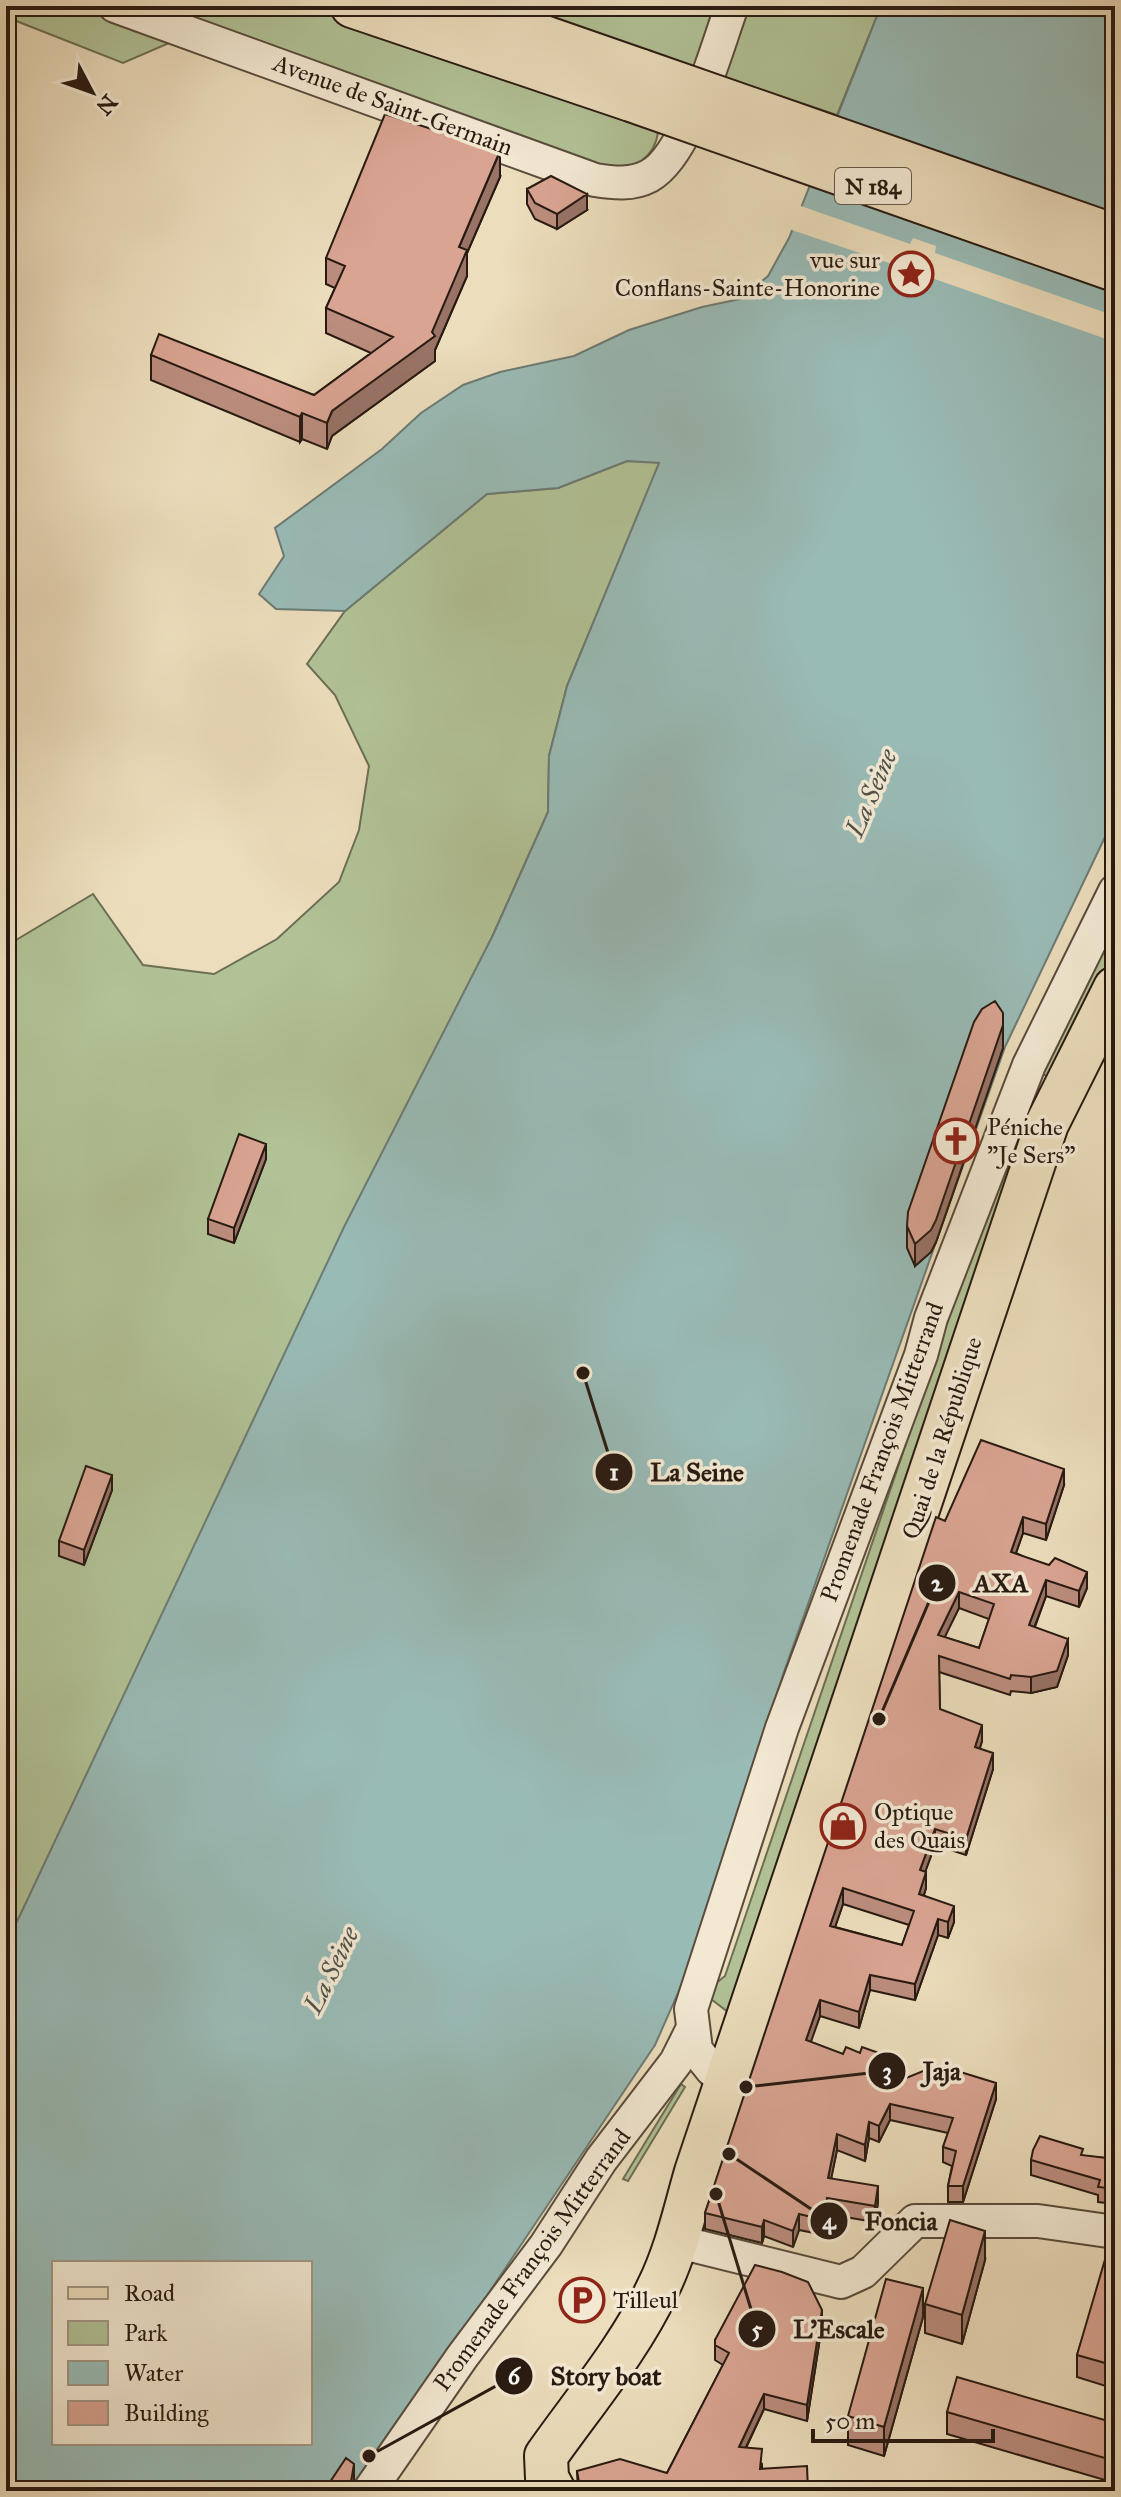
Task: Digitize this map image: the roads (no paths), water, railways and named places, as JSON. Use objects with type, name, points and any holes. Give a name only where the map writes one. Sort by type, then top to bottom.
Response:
[{"type":"main road","name":"N 184","points":[[352,6],[637,86],[1115,236]]},
{"type":"main road","name":"N 184","points":[[455,6],[637,86],[1115,270]]},
{"type":"main road","name":"Quai de la République","points":[[540,2482],[658,2290],[1047,1124],[1115,988]]},
{"type":"street","name":"Avenue de Saint-Germain","points":[[115,6],[595,180],[636,181],[657,171],[679,147],[732,6]]},
{"type":"street","name":"Promenade François Mitterrand","points":[[730,2075],[712,2070],[696,2050],[691,2009],[776,1746],[931,1318],[1029,1065],[1115,891]]},
{"type":"street","name":"Promenade François Mitterrand","points":[[369,2491],[462,2357],[555,2250],[601,2160],[676,2062],[693,2028]]},
{"type":"street","points":[[675,2241],[841,2282],[863,2272],[915,2221],[1038,2221],[1115,2232]]},
{"type":"water","name":"La Seine","points":[[881,6],[1115,6],[1115,816],[1005,1047],[784,1672],[682,1984],[655,2045],[356,2491],[6,2491],[6,1945],[344,1227],[493,935],[548,812],[549,756],[567,686],[659,463],[627,461],[558,488],[487,494],[345,611],[276,609],[259,594],[284,556],[275,528],[382,449],[421,413],[463,385],[500,372],[574,356],[629,330],[702,307],[740,299],[768,276],[789,238]]},
{"type":"place","name":"vue sur Conflans-Sainte-Honorine","points":[[911,274]]},
{"type":"place","name":"Péniche \"Je Sers\"","points":[[956,1141]]},
{"type":"place","name":"La Seine","points":[[583,1373]]},
{"type":"place","name":"AXA","points":[[879,1719]]},
{"type":"place","name":"Optique des Quais","points":[[843,1826]]},
{"type":"place","name":"Jaja","points":[[746,2087]]},
{"type":"place","name":"Foncia","points":[[729,2154]]},
{"type":"place","name":"L’Escale","points":[[716,2194]]},
{"type":"place","name":"Tilleul","points":[[582,2300]]},
{"type":"place","name":"Story boat","points":[[369,2456]]}]
